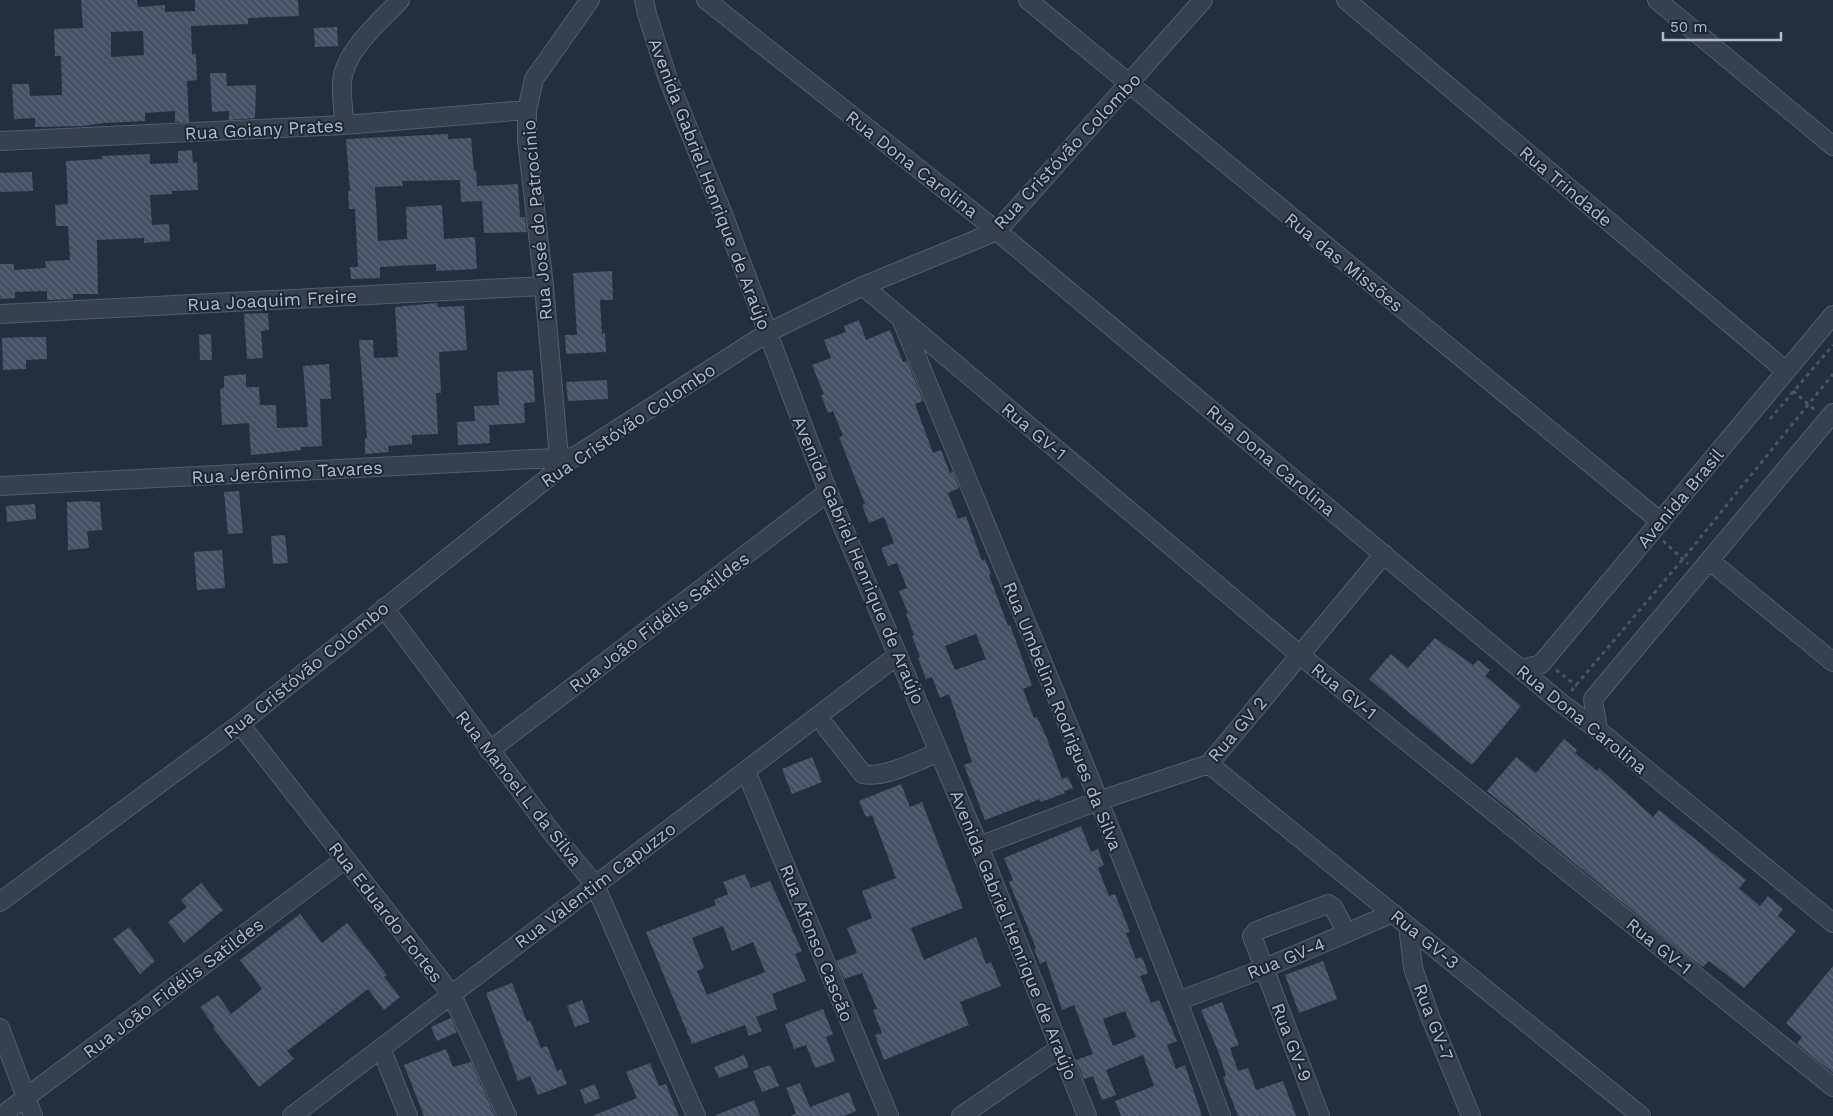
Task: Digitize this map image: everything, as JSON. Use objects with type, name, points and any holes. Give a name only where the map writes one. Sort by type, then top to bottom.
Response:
[{"type":"street","points":[[344,125],[342,82],[346,65],[374,26],[400,0]]},
{"type":"street","name":"Rua José do Patrocínio","points":[[566,458],[527,140],[527,110],[534,79],[590,0]]},
{"type":"street","name":"Avenida Gabriel Henrique de Araújo","points":[[644,0],[646,14],[668,79],[723,214],[828,492],[980,846],[1087,1116]]},
{"type":"street","name":"Rua Dona Carolina","points":[[706,0],[997,231],[1561,703],[1598,730],[1833,923]]},
{"type":"street","name":"Rua das Missões","points":[[1028,0],[1656,527]]},
{"type":"street","name":"Rua Cristóvão Colombo","points":[[0,902],[240,724],[566,458],[767,333],[863,286],[997,231],[1203,0]]},
{"type":"street","name":"Rua Trindade","points":[[1346,0],[1783,375]]},
{"type":"street","points":[[1657,0],[1833,146]]},
{"type":"street","name":"Rua Goiany Prates","points":[[0,141],[344,125],[527,110]]},
{"type":"street","name":"Rua Joaquim Freire","points":[[0,314],[544,286]]},
{"type":"street","name":"Rua GV-1","points":[[863,286],[1300,655],[1833,1088]]},
{"type":"street","name":"Avenida Brasil","points":[[1520,669],[1541,664],[1833,315]]},
{"type":"street","name":"Rua Umbelina Rodrigues da Silva","points":[[901,318],[1178,1001],[1220,1116]]},
{"type":"street","points":[[1598,730],[1593,699],[1705,568],[1830,416]]},
{"type":"street","name":"Rua Jerônimo Tavares","points":[[0,486],[566,458]]},
{"type":"street","name":"Rua João Fidélis Satildes","points":[[489,751],[828,492]]},
{"type":"street","name":"Rua GV 2","points":[[980,846],[1098,801],[1209,764],[1384,554]]},
{"type":"street","points":[[1705,568],[1833,662]]},
{"type":"street","name":"Rua Manoel L da Silva","points":[[384,608],[489,751],[594,885],[696,1116]]},
{"type":"street","name":"Rua Valentim Capuzzo","points":[[292,1116],[898,655]]},
{"type":"street","name":"Rua Eduardo Fortes","points":[[240,724],[344,860],[452,995],[508,1116]]},
{"type":"street","points":[[826,727],[863,774],[870,776],[906,766],[939,752]]},
{"type":"street","name":"Rua GV-3","points":[[1209,764],[1641,1116]]},
{"type":"street","name":"Rua Afonso Cascão","points":[[746,771],[889,1116]]},
{"type":"street","name":"Rua João Fidélis Satildes","points":[[2,1116],[344,860]]},
{"type":"street","name":"Rua GV-9","points":[[1320,1116],[1252,936],[1256,931],[1328,904],[1332,907],[1347,933]]},
{"type":"street","name":"Rua GV-4","points":[[1178,1001],[1263,969],[1393,913]]},
{"type":"street","name":"Rua GV-7","points":[[1408,926],[1413,968],[1431,1018],[1472,1116]]},
{"type":"street","points":[[0,1028],[33,1116]]},
{"type":"street","points":[[381,1048],[408,1116]]},
{"type":"street","points":[[961,1116],[1060,1048]]},
{"type":"path","points":[[1561,703],[1683,559],[1833,374]]},
{"type":"path","points":[[1783,375],[1808,404],[1830,416]]},
{"type":"path","points":[[1656,527],[1683,559],[1705,568]]},
{"type":"path","points":[[1545,659],[1593,699]]},
{"type":"building","points":[[81,0],[137,0],[138,7],[165,5],[165,12],[195,11],[195,0],[298,0],[299,16],[248,18],[248,24],[191,26],[192,54],[196,54],[197,80],[187,81],[189,122],[175,122],[175,111],[145,113],[145,121],[83,126],[35,127],[35,118],[14,119],[12,84],[29,84],[30,96],[62,95],[61,56],[55,56],[54,29],[83,28]],"holes":[[[143,31],[144,55],[111,57],[111,32]]]},
{"type":"building","points":[[337,27],[338,46],[315,47],[314,28]]},
{"type":"building","points":[[210,73],[226,73],[227,86],[256,85],[255,118],[229,120],[229,111],[212,112]]},
{"type":"building","points":[[448,134],[448,139],[471,138],[477,186],[518,184],[520,217],[525,217],[527,232],[484,233],[482,201],[461,202],[460,180],[402,181],[403,186],[375,187],[378,241],[407,239],[406,207],[442,205],[444,239],[475,237],[477,269],[436,271],[436,264],[380,267],[380,278],[351,279],[350,267],[358,267],[355,209],[349,209],[348,191],[350,191],[346,139]]},
{"type":"building","points":[[192,150],[193,163],[197,162],[198,190],[172,191],[172,194],[150,195],[152,225],[169,224],[170,241],[144,243],[144,238],[97,240],[98,294],[73,294],[73,299],[47,300],[47,291],[15,292],[15,298],[0,299],[0,264],[14,264],[14,270],[46,268],[45,261],[70,260],[68,226],[56,226],[55,205],[68,204],[66,161],[102,159],[102,156],[150,154],[150,164],[178,163],[178,151]]},
{"type":"building","points":[[32,172],[33,191],[0,192],[0,173]]},
{"type":"building","points":[[612,271],[613,300],[600,300],[602,334],[605,333],[606,352],[566,354],[565,335],[577,335],[573,273]]},
{"type":"building","points":[[437,303],[438,307],[464,306],[467,350],[439,352],[441,393],[436,393],[438,434],[412,435],[412,444],[388,446],[389,452],[365,454],[365,438],[367,438],[359,340],[373,340],[374,358],[398,357],[395,307]]},
{"type":"building","points":[[268,313],[269,330],[261,331],[263,358],[247,359],[244,314]]},
{"type":"building","points":[[859,320],[866,340],[890,330],[903,362],[907,361],[923,401],[915,404],[933,453],[941,450],[950,473],[953,472],[959,488],[948,493],[958,519],[966,516],[982,561],[985,559],[991,574],[989,575],[1032,685],[1023,689],[1034,718],[1037,717],[1046,736],[1062,779],[1068,777],[1073,788],[1064,791],[1065,793],[1041,802],[1040,799],[985,820],[964,765],[972,762],[949,694],[940,698],[932,677],[926,679],[906,614],[908,613],[899,591],[907,588],[897,563],[888,566],[881,548],[894,543],[884,517],[869,523],[862,505],[865,504],[839,437],[843,436],[833,411],[828,413],[821,395],[824,394],[812,365],[831,358],[824,340],[846,332],[844,326]],"holes":[[[976,634],[986,659],[955,670],[945,646]]]},
{"type":"building","points":[[211,334],[212,360],[200,360],[199,335]]},
{"type":"building","points":[[46,337],[47,359],[26,360],[26,369],[3,370],[2,338]]},
{"type":"building","points":[[329,364],[331,399],[320,399],[322,446],[301,447],[301,450],[251,455],[249,423],[222,425],[220,389],[224,388],[224,376],[246,374],[246,387],[259,387],[260,405],[276,405],[277,428],[308,427],[303,366]]},
{"type":"building","points":[[533,370],[535,402],[524,403],[525,423],[489,425],[490,443],[458,445],[457,422],[475,421],[474,406],[499,405],[497,372]]},
{"type":"building","points":[[607,380],[608,399],[568,401],[566,382]]},
{"type":"building","points":[[239,491],[243,533],[228,534],[224,492]]},
{"type":"building","points":[[67,502],[100,502],[102,530],[87,531],[89,548],[68,550]]},
{"type":"building","points":[[35,504],[36,519],[7,522],[6,506]]},
{"type":"building","points":[[285,535],[288,563],[273,564],[271,536]]},
{"type":"building","points":[[222,550],[225,588],[197,590],[194,552]]},
{"type":"building","points":[[1435,638],[1473,665],[1478,660],[1490,670],[1485,676],[1521,706],[1472,765],[1369,679],[1391,654],[1408,668]]},
{"type":"building","points":[[1564,739],[1577,750],[1575,753],[1597,771],[1599,768],[1653,817],[1659,810],[1746,880],[1739,888],[1760,906],[1768,896],[1783,909],[1778,916],[1796,931],[1744,988],[1709,961],[1703,967],[1684,953],[1487,791],[1516,757],[1536,773]]},
{"type":"building","points":[[812,757],[822,782],[792,794],[782,769]]},
{"type":"building","points":[[901,784],[910,807],[922,802],[963,908],[911,928],[924,960],[976,937],[986,964],[991,962],[1001,986],[960,1002],[969,1025],[884,1060],[875,1035],[882,1033],[873,1010],[877,1009],[862,973],[844,979],[836,961],[857,953],[847,928],[872,918],[862,891],[896,878],[872,815],[866,817],[859,801]]},
{"type":"building","points":[[1081,826],[1091,852],[1098,849],[1104,865],[1098,868],[1109,896],[1115,894],[1130,932],[1126,933],[1136,959],[1142,957],[1148,973],[1140,976],[1151,1003],[1159,1000],[1177,1041],[1167,1045],[1176,1069],[1185,1065],[1202,1116],[1121,1116],[1115,1101],[1154,1086],[1143,1055],[1106,1070],[1116,1095],[1102,1100],[1093,1076],[1084,1079],[1076,1060],[1093,1054],[1074,1005],[1062,1010],[1046,961],[1040,964],[1034,949],[1036,948],[1009,882],[1013,880],[1004,858]],"holes":[[[1125,1011],[1136,1037],[1113,1046],[1103,1019]]]},
{"type":"building","points":[[745,874],[751,888],[770,881],[802,951],[795,954],[806,981],[772,994],[777,1009],[756,1017],[762,1031],[749,1036],[745,1025],[692,1044],[646,932],[716,905],[714,900],[728,894],[723,882]],"holes":[[[723,926],[732,951],[753,942],[765,972],[707,995],[697,971],[704,968],[692,938]]]},
{"type":"building","points":[[201,883],[223,910],[184,943],[168,922],[187,907],[181,900]]},
{"type":"building","points":[[300,914],[322,943],[347,923],[387,975],[384,977],[400,997],[384,1010],[368,989],[287,1051],[294,1059],[259,1087],[213,1028],[215,1027],[200,1007],[218,995],[231,1014],[262,989],[240,960]]},
{"type":"building","points":[[129,927],[155,961],[140,974],[113,939]]},
{"type":"building","points":[[1323,961],[1337,999],[1299,1013],[1285,975]]},
{"type":"building","points":[[1833,966],[1833,1073],[1797,1044],[1802,1037],[1786,1023]]},
{"type":"building","points":[[512,983],[527,1022],[530,1020],[541,1048],[547,1046],[557,1071],[561,1069],[567,1084],[538,1095],[530,1076],[518,1081],[486,993]]},
{"type":"building","points":[[582,1000],[590,1022],[575,1027],[567,1006]]},
{"type":"building","points":[[1222,1002],[1239,1045],[1230,1048],[1238,1071],[1248,1068],[1256,1090],[1283,1081],[1296,1116],[1238,1116],[1223,1077],[1226,1076],[1220,1056],[1201,1010]]},
{"type":"building","points":[[823,1009],[833,1034],[826,1037],[835,1061],[815,1068],[806,1045],[794,1049],[785,1024]]},
{"type":"building","points":[[451,1018],[457,1032],[437,1041],[431,1027]]},
{"type":"building","points":[[446,1049],[453,1067],[471,1062],[495,1116],[424,1116],[404,1065]]},
{"type":"building","points":[[744,1055],[749,1067],[719,1078],[714,1067]]},
{"type":"building","points":[[650,1063],[659,1086],[666,1084],[679,1116],[592,1116],[637,1098],[626,1072]]},
{"type":"building","points":[[770,1065],[779,1086],[762,1092],[753,1071]]},
{"type":"building","points":[[800,1083],[810,1107],[849,1092],[856,1111],[844,1116],[791,1116],[796,1113],[786,1088]]},
{"type":"building","points":[[595,1084],[600,1098],[585,1104],[580,1090]]},
{"type":"building","points":[[754,1100],[760,1116],[716,1115]]}]
